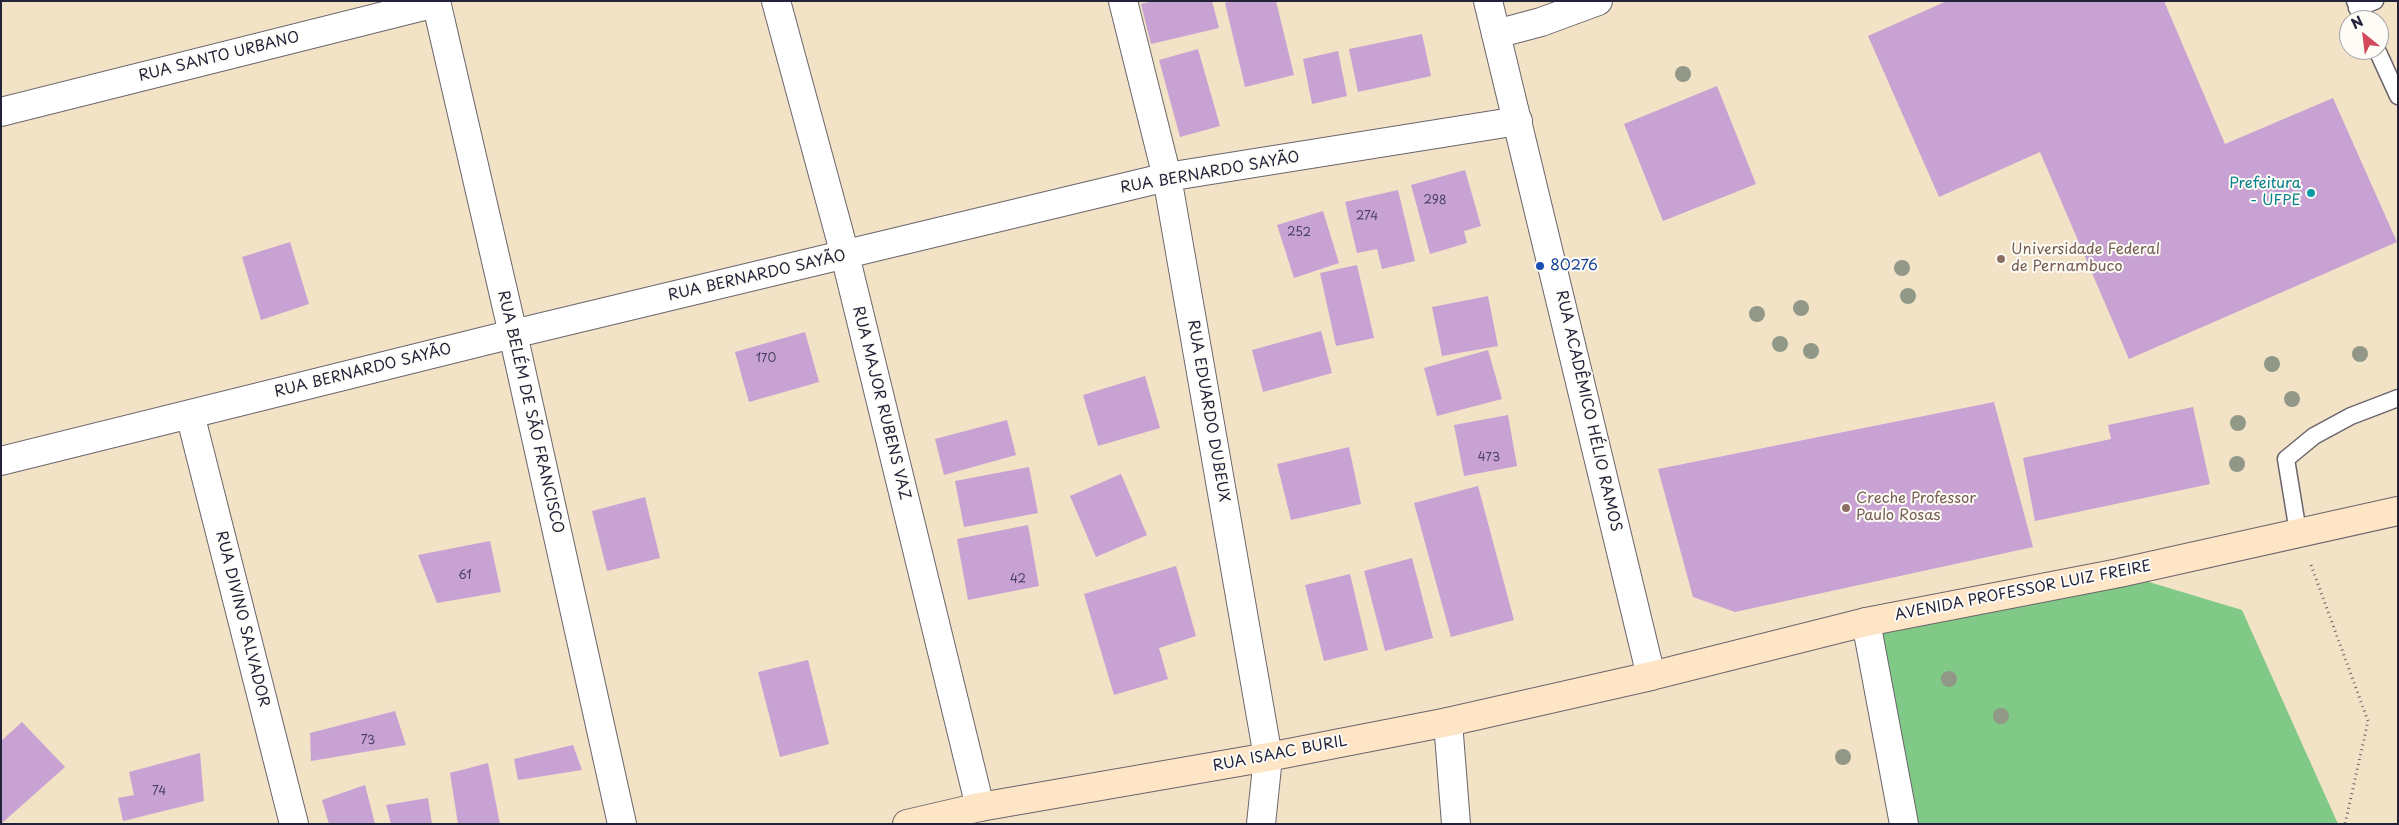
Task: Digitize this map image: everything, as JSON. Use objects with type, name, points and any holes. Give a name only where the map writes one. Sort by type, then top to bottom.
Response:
[{"type":"main road","name":"AVENIDA PROFESSOR LUIZ FREIRE","points":[[1651,676],[1866,622],[2119,573],[2398,511]]},
{"type":"main road","name":"RUA ISAAC BURIL","points":[[907,824],[980,807],[1268,757],[1448,722],[1651,676]]},
{"type":"street","name":"RUA MAJOR RUBENS VAZ","points":[[776,1],[845,255],[980,807]]},
{"type":"street","name":"RUA EDUARDO DUBEUX","points":[[1122,1],[1168,177],[1268,757],[1260,824]]},
{"type":"street","name":"RUA ACADÊMICO HÉLIO RAMOS","points":[[1488,1],[1651,676]]},
{"type":"street","points":[[1496,34],[1541,22],[1598,1]]},
{"type":"street","name":"RUA SANTO URBANO","points":[[1,112],[436,2]]},
{"type":"street","name":"RUA BELÉM DE SÃO FRANCISCO","points":[[436,2],[513,334],[622,824]]},
{"type":"street","name":"RUA BERNARDO SAYÃO","points":[[1,461],[513,334],[1168,177],[1518,121]]},
{"type":"street","name":"RUA DIVINO SALVADOR","points":[[190,414],[294,824]]},
{"type":"street","points":[[1866,622],[1904,824]]},
{"type":"street","points":[[1448,722],[1456,824]]},
{"type":"lane","points":[[2358,10],[2375,1]]},
{"type":"lane","points":[[2382,60],[2398,96]]},
{"type":"lane","points":[[2298,532],[2286,459],[2314,436],[2351,416],[2398,398]]},
{"type":"path","points":[[2298,532],[2368,721],[2346,824]]},
{"type":"green space","points":[[2119,573],[2242,610],[2338,824],[1907,824],[1867,622]]},
{"type":"building","points":[[1153,1],[1212,1],[1219,28],[1151,44],[1141,4]]},
{"type":"building","points":[[1232,1],[1276,1],[1294,75],[1245,87],[1225,3]]},
{"type":"building","points":[[1947,1],[2164,1],[2225,144],[2333,98],[2397,242],[2129,359],[2040,152],[1939,197],[1868,36]]},
{"type":"building","points":[[1422,34],[1431,76],[1358,92],[1349,49]]},
{"type":"building","points":[[1198,49],[1220,126],[1180,137],[1159,60]]},
{"type":"building","points":[[1338,51],[1347,96],[1312,104],[1303,59]]},
{"type":"building","points":[[1717,86],[1756,184],[1663,221],[1624,124]]},
{"type":"building","points":[[1465,170],[1481,226],[1464,231],[1467,243],[1430,254],[1411,185]]},
{"type":"building","points":[[1398,190],[1415,261],[1382,269],[1377,249],[1357,253],[1345,202]]},
{"type":"building","points":[[1323,211],[1339,263],[1294,278],[1277,225]]},
{"type":"building","points":[[290,242],[309,304],[261,320],[242,257]]},
{"type":"building","points":[[1357,265],[1374,338],[1336,346],[1320,273]]},
{"type":"building","points":[[1488,296],[1498,346],[1442,356],[1432,307]]},
{"type":"building","points":[[1321,331],[1332,373],[1263,392],[1252,350]]},
{"type":"building","points":[[805,332],[819,382],[749,402],[735,352]]},
{"type":"building","points":[[1488,350],[1502,399],[1437,416],[1424,368]]},
{"type":"building","points":[[1145,376],[1160,428],[1098,446],[1083,395]]},
{"type":"building","name":"Creche Professor Paulo Rosas","points":[[1994,402],[2033,547],[1735,612],[1693,597],[1658,469]]},
{"type":"building","points":[[2193,407],[2210,484],[2035,521],[2023,458],[2111,439],[2108,425]]},
{"type":"building","points":[[1508,415],[1517,466],[1464,476],[1454,425]]},
{"type":"building","points":[[1007,420],[1016,455],[944,475],[935,439]]},
{"type":"building","points":[[1349,447],[1361,504],[1291,520],[1277,464]]},
{"type":"building","points":[[1029,467],[1038,513],[964,527],[955,481]]},
{"type":"building","points":[[1121,474],[1147,535],[1096,557],[1070,496]]},
{"type":"building","points":[[1478,486],[1514,620],[1451,637],[1414,503]]},
{"type":"building","points":[[645,497],[660,558],[607,571],[592,511]]},
{"type":"building","points":[[1028,525],[1039,586],[968,600],[957,539]]},
{"type":"building","points":[[490,541],[501,592],[437,603],[418,555]]},
{"type":"building","points":[[1412,558],[1433,638],[1385,651],[1364,571]]},
{"type":"building","points":[[1176,566],[1196,636],[1159,648],[1168,679],[1114,695],[1084,594]]},
{"type":"building","points":[[1350,574],[1368,650],[1324,661],[1305,585]]},
{"type":"building","points":[[808,660],[829,744],[780,757],[758,672]]},
{"type":"building","points":[[395,711],[406,745],[311,761],[310,733]]},
{"type":"building","points":[[22,722],[65,767],[1,824],[1,741]]},
{"type":"building","points":[[573,745],[582,770],[518,780],[514,759]]},
{"type":"building","points":[[200,753],[204,801],[123,821],[118,798],[134,795],[129,772]]},
{"type":"building","points":[[488,763],[500,824],[458,824],[450,773]]},
{"type":"building","points":[[365,785],[375,824],[329,824],[322,800]]},
{"type":"building","points":[[428,798],[432,824],[391,824],[386,805]]},
{"type":"place","name":"Prefeitura - UFPE","points":[[2311,193]]},
{"type":"place","name":"Universidade Federal de Pernambuco","points":[[2001,259]]},
{"type":"place","name":"80276","points":[[1540,266]]},
{"type":"place","name":"Creche Professor Paulo Rosas","points":[[1846,508]]}]
